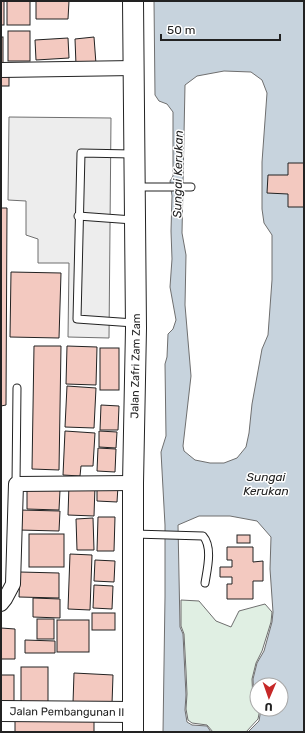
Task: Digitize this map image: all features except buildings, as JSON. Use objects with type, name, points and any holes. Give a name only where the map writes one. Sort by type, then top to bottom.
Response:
[{"type":"main road","name":"Jalan Zafri Zam Zam","points":[[133,1],[136,324],[133,482],[133,732]]},
{"type":"main road","name":"Jalan Pembangunan II","points":[[1,711],[133,712]]},
{"type":"street","points":[[1,70],[134,68]]},
{"type":"street","points":[[1,604],[13,584],[16,484],[133,482]]},
{"type":"lane","points":[[134,154],[81,153],[78,216],[77,319],[136,324]]},
{"type":"lane","points":[[135,187],[191,187]]},
{"type":"lane","points":[[78,216],[135,220]]},
{"type":"lane","points":[[16,484],[17,388]]},
{"type":"lane","points":[[133,534],[203,536],[206,539],[208,558],[206,584]]},
{"type":"green space","points":[[181,600],[199,601],[216,621],[231,627],[239,611],[265,604],[272,612],[271,622],[262,651],[256,663],[252,677],[249,677],[249,717],[258,717],[258,719],[246,732],[213,732],[207,725],[192,723],[188,720],[186,709],[187,694],[184,634],[181,626]]},
{"type":"shaded area","points":[[9,117],[111,118],[109,338],[68,337],[69,263],[38,263],[38,239],[26,235],[26,201],[8,200]]},
{"type":"water","name":"Sungai Kerukan","points":[[154,1],[304,1],[304,732],[248,732],[259,721],[260,717],[289,717],[289,677],[254,677],[257,663],[264,651],[272,622],[273,612],[270,569],[271,537],[257,521],[230,516],[199,516],[178,525],[180,627],[183,634],[186,695],[185,710],[187,722],[192,725],[207,726],[211,732],[163,732],[165,525],[161,452],[166,436],[165,364],[167,357],[168,334],[173,329],[176,320],[170,287],[172,259],[172,196],[170,181],[173,176],[173,112],[167,104],[159,101],[155,95]],"holes":[[[224,71],[251,72],[262,80],[267,93],[262,162],[262,209],[264,223],[272,235],[272,280],[268,335],[262,349],[246,447],[237,458],[224,463],[210,463],[195,460],[184,451],[183,446],[191,376],[185,305],[186,255],[182,233],[185,85],[197,76]]]}]
